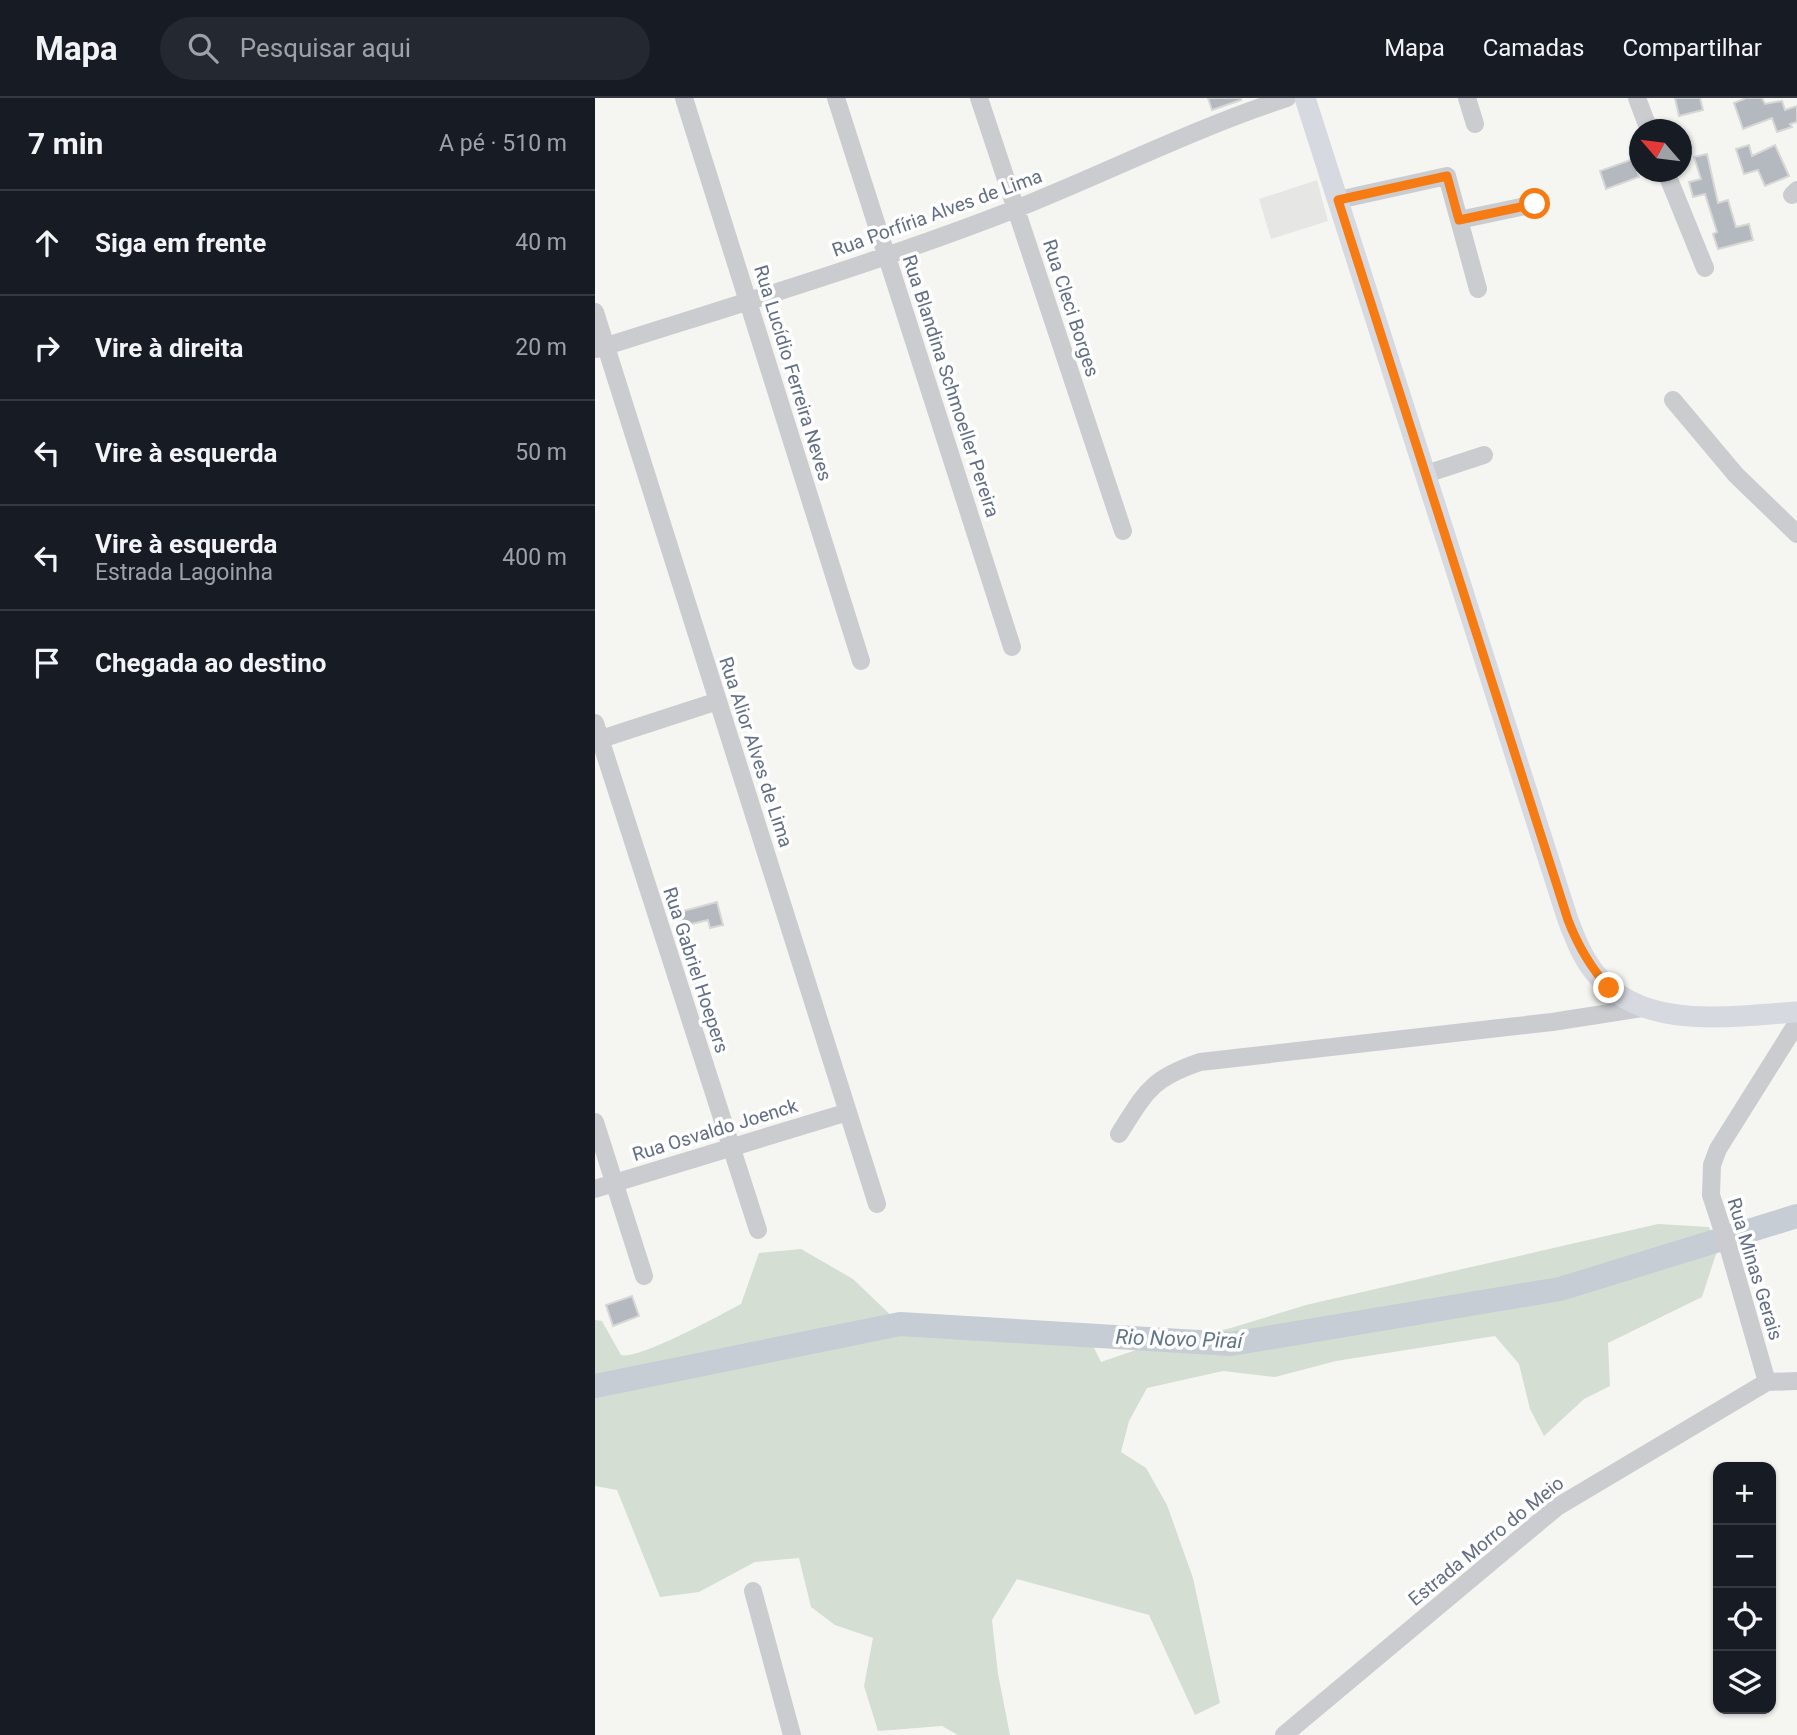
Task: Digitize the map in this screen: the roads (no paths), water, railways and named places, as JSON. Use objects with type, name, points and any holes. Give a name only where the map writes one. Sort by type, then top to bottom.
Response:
[{"type":"main road","points":[[1305,98],[1576,939],[1594,971],[1609,988],[1642,1007],[1676,1015],[1723,1016],[1797,1012]]},
{"type":"street","name":"Rua Lucídio Ferreira Neves","points":[[684,98],[861,661]]},
{"type":"street","name":"Rua Blandina Schmoeller Pereira","points":[[836,98],[1012,647]]},
{"type":"street","name":"Rua Cleci Borges","points":[[979,98],[1123,531]]},
{"type":"street","name":"Rua Porfíria Alves de Lima","points":[[601,348],[887,255],[1016,209],[1224,120],[1287,98]]},
{"type":"street","points":[[1467,98],[1475,124]]},
{"type":"street","points":[[1637,98],[1645,119]]},
{"type":"street","points":[[1338,200],[1447,176],[1478,289]]},
{"type":"street","points":[[1670,182],[1705,268]]},
{"type":"street","points":[[1459,220],[1535,204]]},
{"type":"street","name":"Rua Alior Alves de Lima","points":[[595,312],[601,348],[718,701],[877,1204]]},
{"type":"street","points":[[1673,400],[1736,475],[1797,534]]},
{"type":"street","points":[[1426,474],[1484,455]]},
{"type":"street","points":[[597,735],[718,701]]},
{"type":"street","name":"Rua Gabriel Hoepers","points":[[597,735],[758,1230]]},
{"type":"street","points":[[1119,1135],[1153,1084],[1200,1062],[1552,1022],[1642,1007]]},
{"type":"street","name":"Rua Minas Gerais","points":[[1767,1382],[1711,1195],[1712,1165],[1719,1149],[1797,1023]]},
{"type":"street","name":"Rua Osvaldo Joenck","points":[[595,1189],[848,1112]]},
{"type":"street","points":[[595,1122],[645,1276]]},
{"type":"street","points":[[1767,1382],[1797,1381]]},
{"type":"street","name":"Estrada Morro do Meio","points":[[1284,1735],[1557,1507],[1767,1382]]},
{"type":"street","points":[[753,1591],[792,1735]]},
{"type":"waterway","name":"Rio Novo Piraí","points":[[595,1386],[900,1324],[1231,1344],[1560,1289],[1797,1216]]}]
